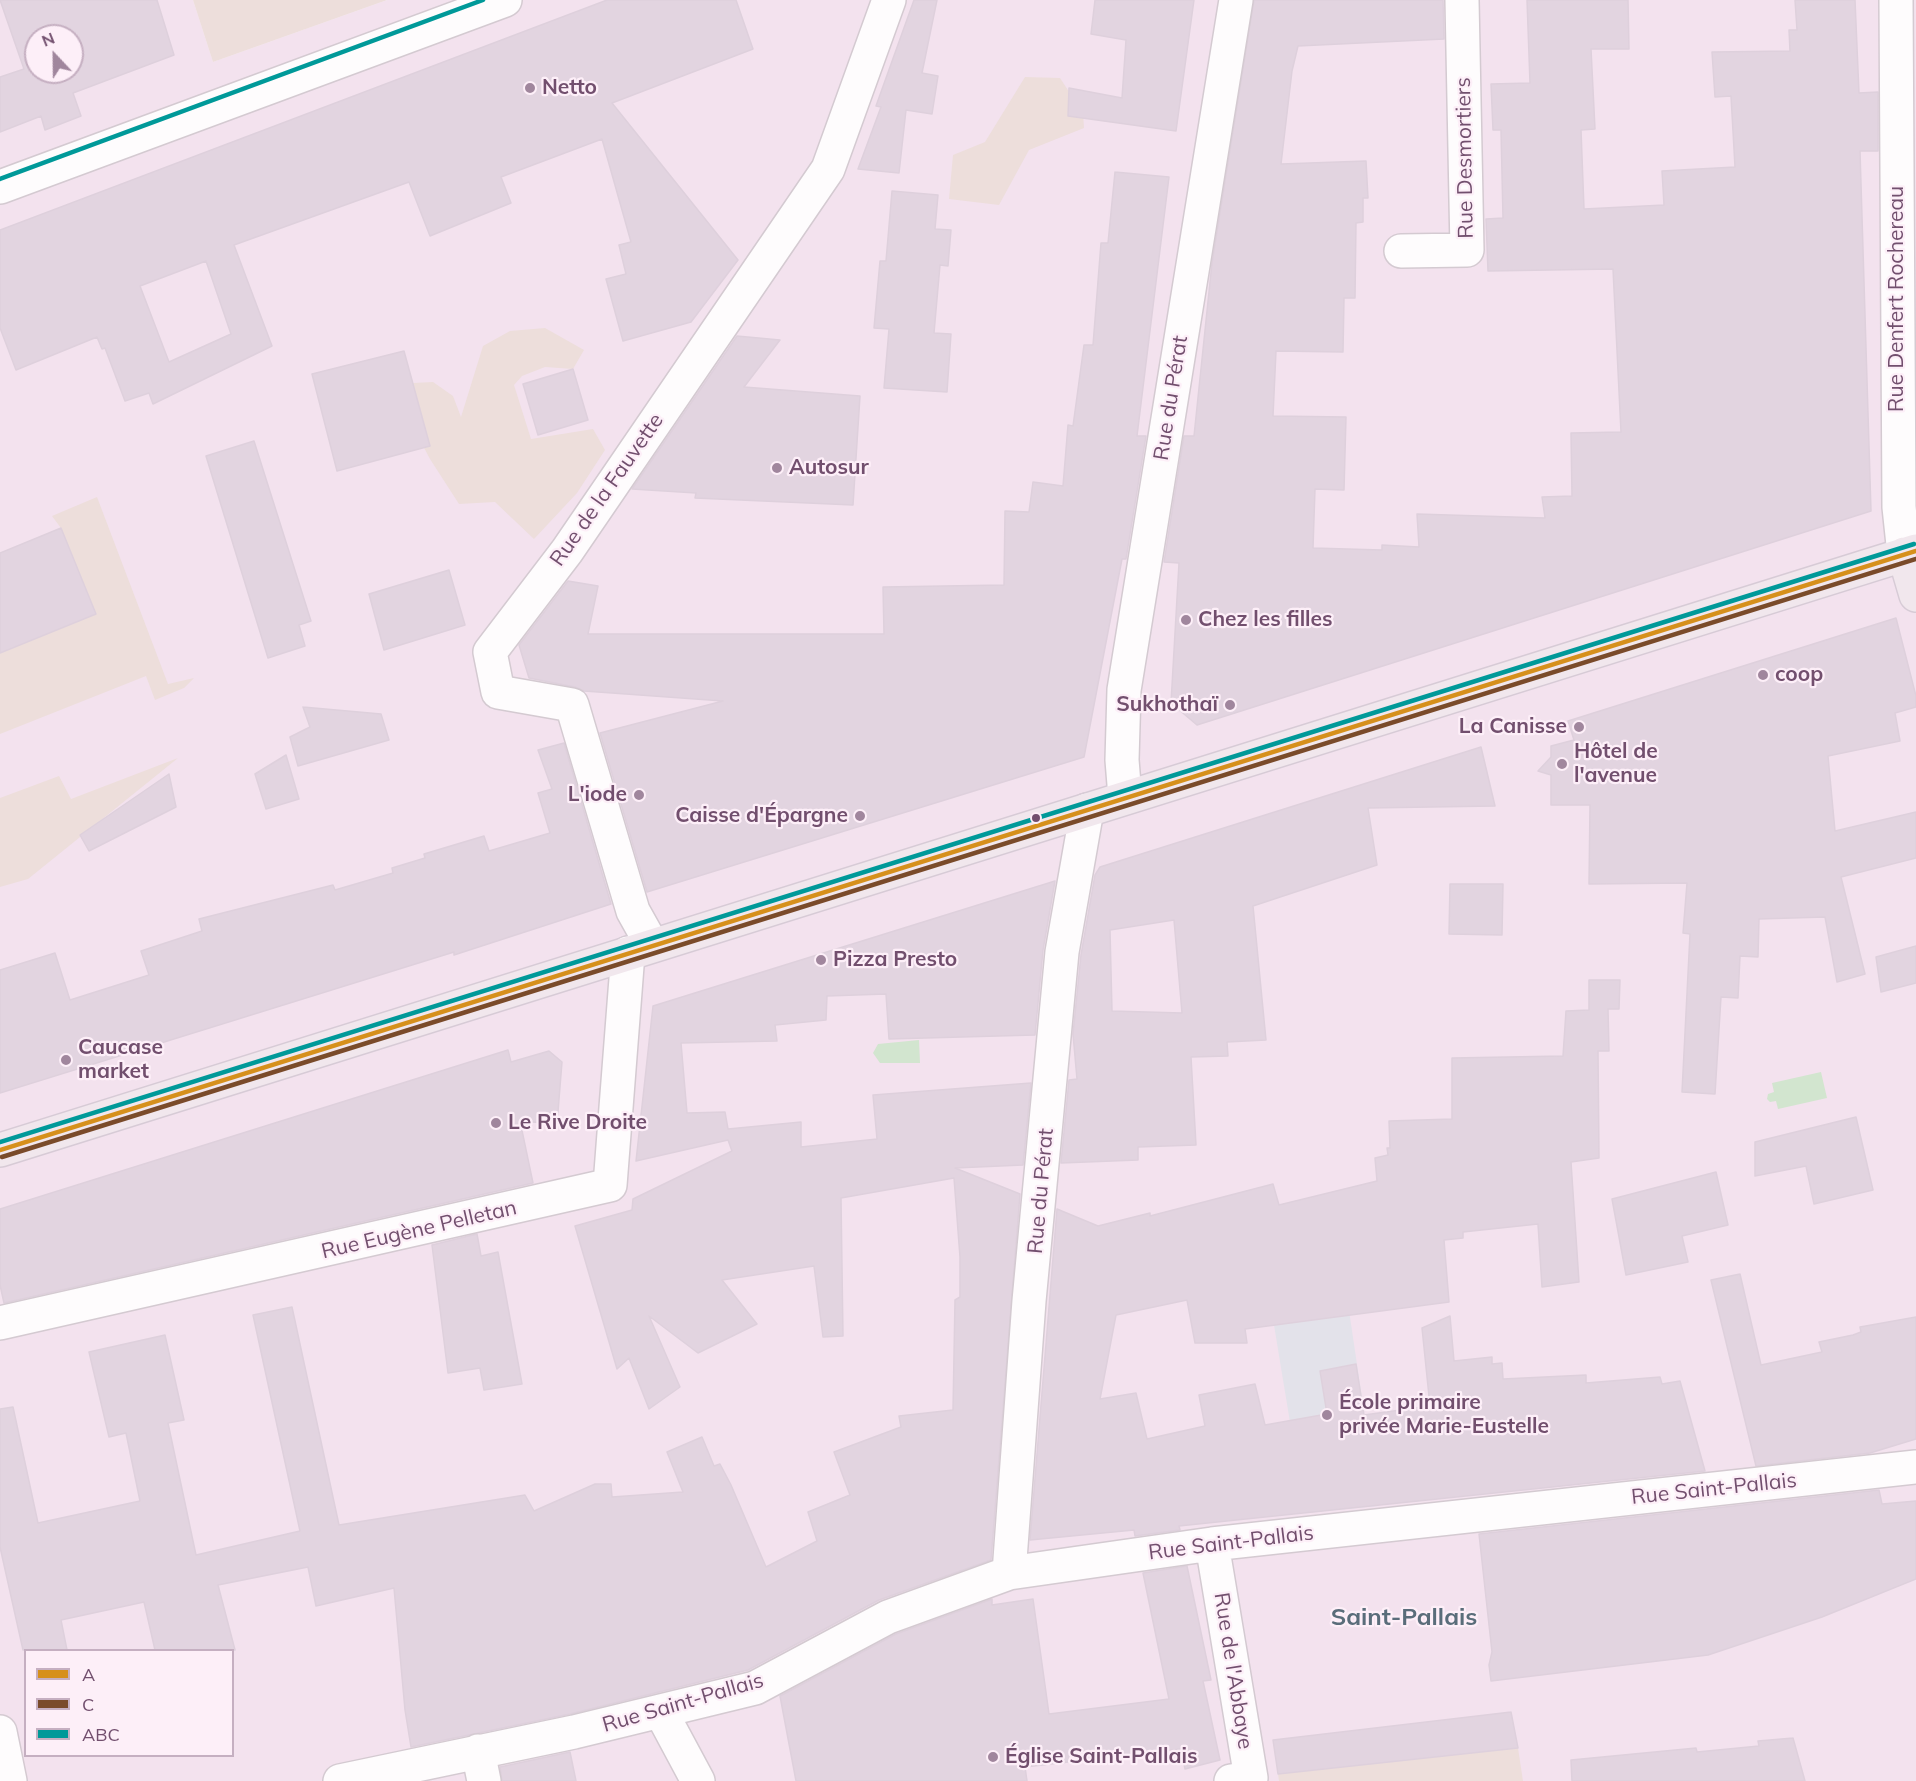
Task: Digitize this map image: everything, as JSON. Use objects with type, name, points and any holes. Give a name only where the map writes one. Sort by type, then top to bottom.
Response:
[{"type":"main road","points":[[0,1150],[1910,552]]},
{"type":"main road","name":"Rue Denfert Rochereau","points":[[1910,552],[1916,595]]},
{"type":"street","points":[[0,187],[505,0]]},
{"type":"street","name":"Rue de la Fauvette","points":[[640,949],[633,911],[572,705],[498,692],[490,652],[567,551],[828,170],[889,0]]},
{"type":"street","name":"Rue du Pérat","points":[[1125,797],[1122,760],[1124,690],[1236,0]]},
{"type":"street","name":"Rue Desmortiers","points":[[1401,251],[1467,250],[1462,0]]},
{"type":"street","name":"Rue Denfert Rochereau","points":[[1896,0],[1899,507],[1910,552]]},
{"type":"street","name":"Rue du Pérat","points":[[1009,1573],[1029,1301],[1062,952],[1087,810]]},
{"type":"street","name":"Rue Eugène Pelletan","points":[[0,1323],[610,1185],[640,949]]},
{"type":"street","name":"Rue Saint-Pallais","points":[[340,1781],[481,1766],[574,1732],[754,1688],[888,1617],[1009,1573],[1212,1544],[1916,1467]]},
{"type":"street","name":"Rue de l'Abbaye","points":[[1212,1544],[1251,1778],[1231,1781]]},
{"type":"street","points":[[660,1712],[698,1781]]},
{"type":"street","points":[[0,1732],[10,1781]]},
{"type":"shaded area","points":[[0,0],[193,0],[213,62],[387,0],[1916,0],[1916,1781],[0,1781]]},
{"type":"shaded area","points":[[193,0],[387,0],[213,62]]},
{"type":"shaded area","points":[[1025,77],[1060,78],[1083,113],[1084,128],[1029,150],[999,205],[949,199],[953,155],[985,142]]},
{"type":"shaded area","points":[[545,328],[584,350],[573,369],[545,367],[522,376],[514,385],[531,439],[593,429],[605,450],[577,493],[534,539],[495,502],[459,504],[430,459],[404,410],[413,383],[433,382],[453,396],[461,417],[483,346],[510,331]]},
{"type":"shaded area","points":[[97,497],[168,684],[194,678],[184,688],[155,700],[146,676],[0,734],[0,653],[96,614],[61,528],[52,516]]},
{"type":"shaded area","points":[[178,758],[28,879],[0,887],[0,798],[59,776],[71,799]]},
{"type":"shaded area","points":[[919,1040],[920,1063],[880,1063],[873,1053],[878,1044]]},
{"type":"shaded area","points":[[1821,1072],[1827,1098],[1778,1109],[1776,1101],[1770,1102],[1767,1099],[1768,1094],[1774,1092],[1772,1083]]},
{"type":"shaded area","name":"École primaire privée Marie-Eustelle","points":[[1339,1243],[1378,1506],[1305,1513],[1271,1307]]},
{"type":"shaded area","points":[[1518,1748],[1523,1781],[1279,1781],[1278,1774]]},
{"type":"building","points":[[0,0],[157,0],[174,55],[73,93],[81,116],[45,130],[41,116],[0,132],[0,77],[24,69]]},
{"type":"building","points":[[607,0],[736,0],[753,49],[612,103],[738,260],[691,322],[623,341],[606,279],[626,274],[619,245],[631,242],[602,139],[501,177],[511,203],[430,236],[409,182],[234,245],[272,346],[153,404],[149,393],[125,401],[105,348],[102,349],[97,337],[16,370],[0,328],[0,230]],"holes":[[[206,261],[231,334],[169,362],[140,286]]]},
{"type":"building","points":[[914,0],[937,0],[922,73],[938,76],[932,114],[906,110],[899,173],[858,169],[881,107],[876,106]]},
{"type":"building","points":[[1095,0],[1194,0],[1176,131],[1068,116],[1069,88],[1122,98],[1126,40],[1091,34]]},
{"type":"building","points":[[1254,0],[1443,0],[1444,39],[1298,46],[1292,71],[1281,164],[1366,161],[1368,198],[1363,198],[1363,222],[1356,223],[1355,298],[1344,298],[1343,352],[1276,351],[1273,416],[1346,417],[1344,490],[1315,489],[1313,548],[1382,550],[1382,545],[1419,547],[1417,514],[1545,518],[1542,497],[1572,496],[1571,433],[1621,432],[1613,269],[1488,271],[1486,219],[1503,218],[1501,130],[1493,130],[1491,84],[1530,83],[1527,0],[1628,0],[1629,49],[1591,49],[1595,129],[1581,130],[1584,209],[1664,205],[1662,171],[1735,167],[1731,96],[1715,97],[1712,52],[1790,51],[1789,30],[1797,30],[1795,0],[1855,0],[1859,93],[1878,92],[1878,151],[1860,151],[1871,511],[1197,725],[1171,703],[1179,563],[1164,562],[1184,436],[1194,436],[1212,263]]},
{"type":"building","points":[[1115,172],[1169,177],[1137,436],[1146,436],[1126,559],[1122,559],[1084,757],[647,892],[600,733],[723,701],[584,691],[575,687],[529,678],[519,645],[568,581],[598,586],[588,634],[884,634],[883,587],[1004,585],[1005,511],[1029,512],[1033,482],[1063,486],[1068,425],[1073,426],[1084,345],[1093,345],[1101,243],[1108,243]]},
{"type":"building","points":[[892,191],[938,195],[935,229],[951,230],[948,266],[940,265],[934,333],[951,334],[947,392],[884,388],[889,329],[874,328],[880,261],[886,261]]},
{"type":"building","name":"Autosur","points":[[737,336],[780,340],[744,387],[860,396],[853,505],[695,498],[696,493],[632,489]]},
{"type":"building","points":[[404,351],[430,446],[337,471],[312,374]]},
{"type":"building","points":[[573,369],[588,420],[538,435],[523,384]]},
{"type":"building","points":[[254,441],[311,621],[299,625],[305,646],[268,658],[206,456]]},
{"type":"building","points":[[61,528],[96,614],[0,653],[0,553]]},
{"type":"building","points":[[449,570],[465,625],[384,650],[369,594]]},
{"type":"building","points":[[1896,618],[1916,696],[1916,707],[1895,713],[1900,741],[1828,756],[1835,831],[1916,812],[1916,858],[1841,877],[1865,974],[1837,982],[1825,917],[1759,919],[1758,957],[1740,956],[1738,998],[1721,997],[1715,1094],[1682,1092],[1690,934],[1683,933],[1687,883],[1589,884],[1590,805],[1551,805],[1551,775],[1538,771],[1551,757],[1551,746],[1574,740],[1568,721]]},
{"type":"building","points":[[303,707],[381,714],[389,740],[298,766],[290,737],[310,727]]},
{"type":"building","points":[[564,743],[611,904],[454,955],[454,952],[0,1093],[0,970],[55,953],[70,1000],[149,975],[141,951],[202,931],[199,919],[333,885],[335,890],[393,873],[392,868],[425,858],[424,854],[484,836],[489,851],[550,833],[538,793],[552,789],[538,750]]},
{"type":"building","points":[[1481,747],[1495,806],[1368,808],[1377,865],[1253,906],[1266,1040],[1227,1042],[1228,1056],[1191,1057],[1196,1145],[1138,1147],[1138,1160],[1061,1163],[1069,1080],[1077,1079],[1073,1034],[1081,955],[1095,875],[1100,867]],"holes":[[[1174,920],[1182,1013],[1112,1011],[1110,930]]]},
{"type":"building","points":[[286,755],[299,799],[266,809],[255,774]]},
{"type":"building","points":[[169,774],[176,807],[89,851],[80,835]]},
{"type":"building","points":[[1055,881],[1043,950],[1035,1035],[889,1039],[886,994],[827,996],[826,1020],[775,1025],[777,1041],[681,1043],[687,1113],[725,1112],[728,1129],[801,1122],[801,1147],[877,1139],[873,1095],[1031,1083],[1023,1165],[955,1168],[1020,1194],[991,1560],[879,1600],[748,1670],[570,1714],[411,1747],[405,1710],[394,1588],[316,1606],[308,1567],[218,1585],[235,1650],[155,1649],[144,1602],[61,1620],[67,1649],[23,1650],[0,1547],[0,1409],[13,1407],[38,1523],[140,1501],[126,1433],[109,1437],[89,1352],[165,1335],[184,1420],[168,1423],[196,1555],[300,1531],[253,1315],[292,1307],[339,1525],[525,1495],[534,1511],[595,1484],[611,1484],[612,1497],[683,1492],[667,1452],[702,1437],[714,1466],[720,1464],[731,1485],[766,1567],[817,1541],[808,1512],[850,1495],[834,1452],[901,1427],[899,1416],[953,1410],[955,1300],[960,1297],[960,1257],[954,1178],[841,1198],[843,1336],[823,1337],[814,1266],[722,1280],[757,1324],[698,1353],[649,1316],[680,1387],[649,1409],[629,1358],[617,1369],[575,1226],[632,1210],[633,1199],[732,1151],[728,1140],[636,1161],[653,1006]]},
{"type":"building","points":[[1450,884],[1503,884],[1502,935],[1449,934]]},
{"type":"building","points":[[1916,946],[1916,983],[1881,992],[1876,957]]},
{"type":"building","points":[[1589,980],[1620,980],[1619,1009],[1608,1009],[1609,1051],[1598,1051],[1599,1158],[1571,1162],[1579,1282],[1542,1287],[1538,1224],[1463,1232],[1463,1238],[1444,1240],[1449,1302],[1245,1329],[1247,1343],[1195,1343],[1187,1300],[1116,1315],[1100,1399],[1136,1393],[1147,1439],[1205,1426],[1199,1395],[1255,1384],[1265,1425],[1327,1414],[1320,1371],[1356,1364],[1364,1415],[1430,1406],[1422,1328],[1450,1316],[1454,1361],[1492,1357],[1492,1364],[1502,1363],[1503,1379],[1586,1375],[1586,1383],[1660,1377],[1662,1384],[1680,1381],[1705,1471],[1179,1526],[1180,1530],[1135,1536],[1134,1530],[1030,1540],[1057,1209],[1098,1226],[1150,1213],[1150,1216],[1273,1184],[1279,1205],[1377,1181],[1375,1158],[1388,1155],[1389,1121],[1452,1119],[1452,1058],[1563,1056],[1566,1011],[1589,1010]]},
{"type":"building","points":[[508,1050],[511,1062],[549,1051],[562,1062],[557,1124],[520,1121],[533,1183],[4,1303],[0,1285],[0,1209]]},
{"type":"building","points":[[1856,1117],[1873,1190],[1814,1204],[1806,1166],[1755,1176],[1755,1142]]},
{"type":"building","points":[[1716,1172],[1728,1225],[1682,1236],[1688,1262],[1626,1275],[1612,1199]]},
{"type":"building","points":[[477,1234],[481,1256],[498,1252],[522,1384],[484,1390],[480,1368],[448,1373],[432,1245]]},
{"type":"building","points":[[1740,1274],[1761,1365],[1822,1352],[1819,1342],[1853,1335],[1861,1332],[1860,1327],[1916,1317],[1916,1439],[1870,1453],[1756,1466],[1711,1280]]},
{"type":"building","points":[[1879,1490],[1882,1504],[1916,1501],[1916,1579],[1822,1617],[1708,1655],[1491,1681],[1489,1665],[1492,1652],[1479,1534]]},
{"type":"building","points":[[1187,1566],[1211,1680],[1203,1681],[1220,1760],[1185,1769],[1181,1749],[1025,1767],[1027,1781],[796,1781],[780,1696],[896,1634],[992,1599],[992,1605],[1033,1599],[1049,1714],[1169,1699],[1143,1573]]},
{"type":"building","points":[[1511,1712],[1518,1748],[1278,1774],[1273,1740]]},
{"type":"building","points":[[1793,1738],[1805,1781],[1572,1781],[1571,1760],[1696,1748],[1697,1752],[1759,1746],[1758,1741]]},
{"type":"building","points":[[570,1752],[576,1781],[502,1781],[500,1767]]},
{"type":"transit line","name":"ABC","points":[[0,179],[483,0]]},
{"type":"transit line","name":"ABC","points":[[0,1142],[1914,544]]},
{"type":"transit line","name":"A","points":[[0,1150],[1916,551]]},
{"type":"transit line","name":"C","points":[[2,1157],[1916,559]]},
{"type":"place","name":"Netto","points":[[530,88]]},
{"type":"place","name":"Autosur","points":[[777,468]]},
{"type":"place","name":"Chez les filles","points":[[1186,620]]},
{"type":"place","name":"coop","points":[[1763,675]]},
{"type":"place","name":"Sukhothaï","points":[[1230,705]]},
{"type":"place","name":"La Canisse","points":[[1579,727]]},
{"type":"place","name":"Hôtel de l'avenue","points":[[1562,764]]},
{"type":"place","name":"L'iode","points":[[639,795]]},
{"type":"place","name":"Caisse d'Épargne","points":[[860,816]]},
{"type":"place","name":"Pizza Presto","points":[[821,960]]},
{"type":"place","name":"Caucase market","points":[[66,1060]]},
{"type":"place","name":"Le Rive Droite","points":[[496,1123]]},
{"type":"place","name":"École primaire privée Marie-Eustelle","points":[[1327,1415]]},
{"type":"place","name":"Église Saint-Pallais","points":[[993,1757]]},
{"type":"district","name":"Saint-Pallais","points":[[1404,1618]]}]
